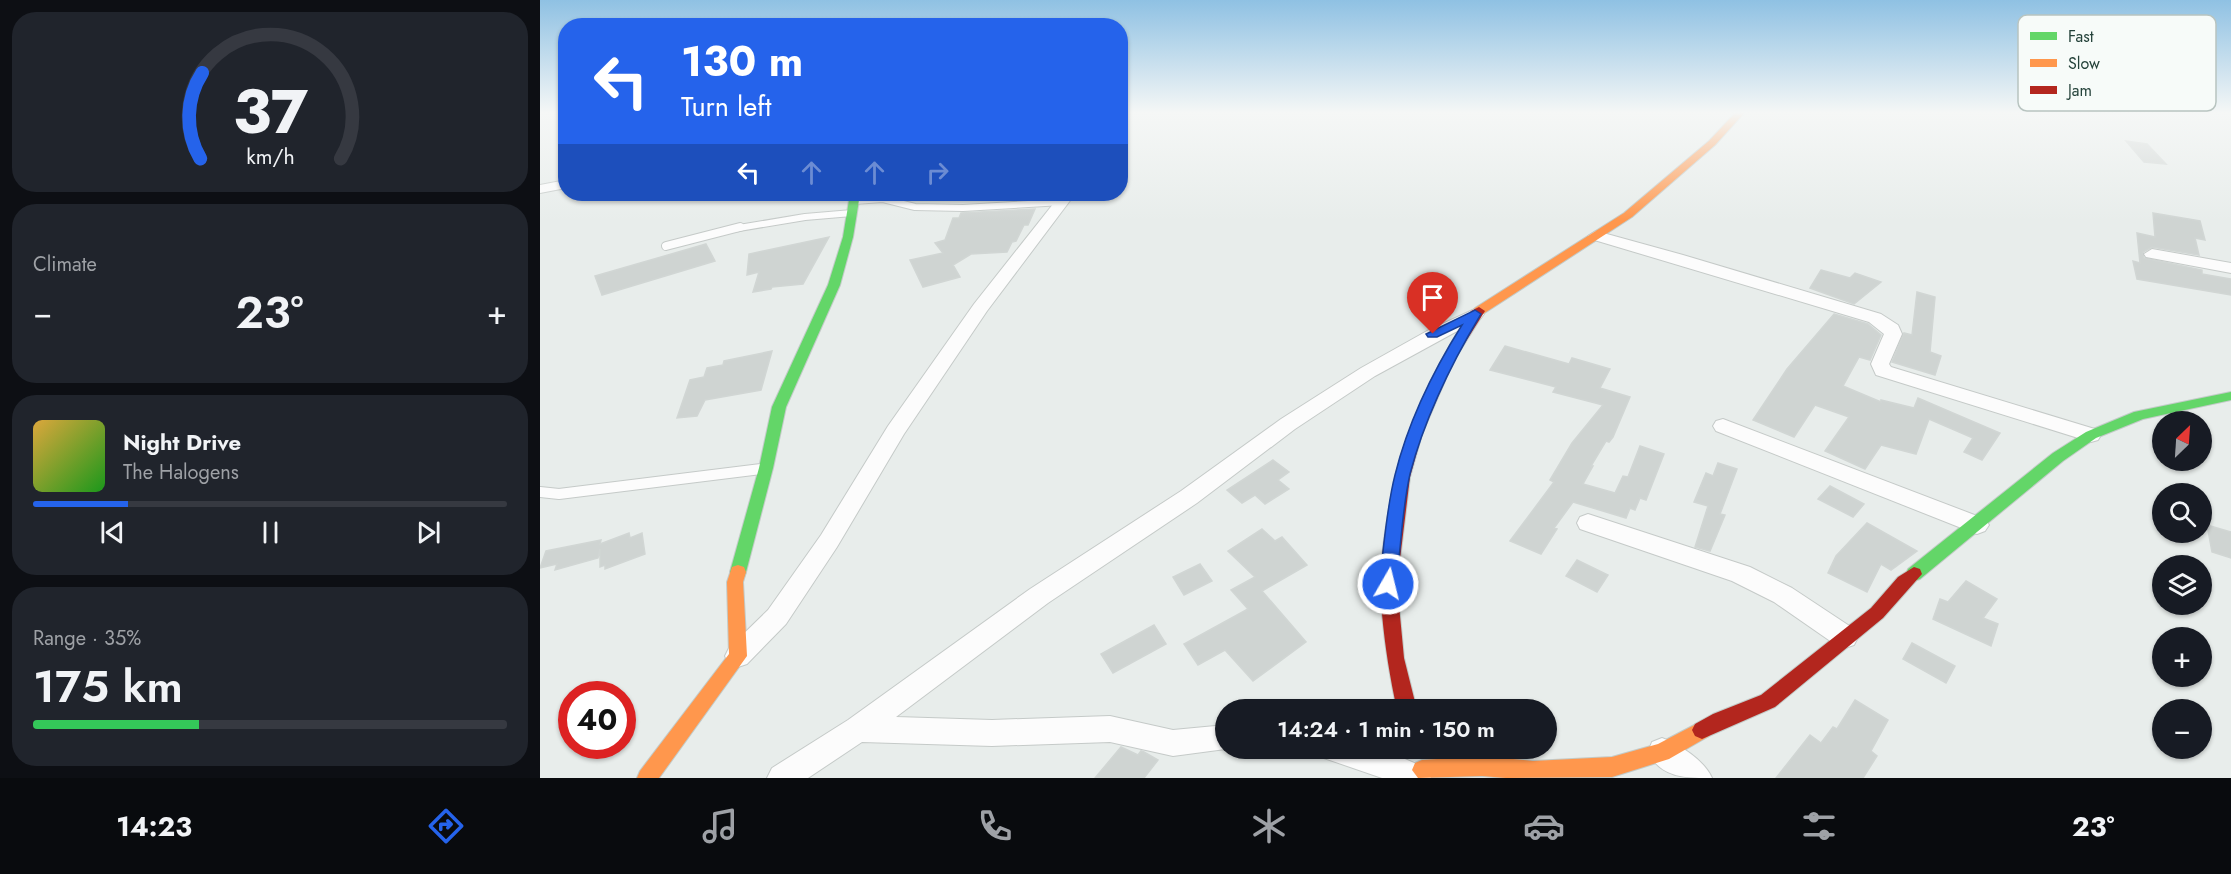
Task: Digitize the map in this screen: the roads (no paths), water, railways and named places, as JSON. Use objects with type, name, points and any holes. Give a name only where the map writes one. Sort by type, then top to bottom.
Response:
[{"type":"street","points":[[782,778],[858,729],[1039,596],[1189,497],[1288,424],[1386,362],[1475,314],[1628,215],[1706,148]]},
{"type":"street","points":[[542,188],[558,185]]},
{"type":"street","points":[[647,778],[738,656],[777,617],[829,542],[895,432],[980,308],[1063,201]]},
{"type":"street","points":[[738,656],[735,582],[766,468],[779,408],[834,285],[848,237],[853,202]]},
{"type":"street","points":[[1596,236],[1875,318],[1892,329],[1893,334],[1880,364],[1882,371],[2091,435]]},
{"type":"street","points":[[2152,254],[2231,268]]},
{"type":"street","points":[[1404,699],[1395,658],[1388,584],[1402,477],[1415,434],[1446,362],[1475,314]]},
{"type":"street","points":[[1374,759],[1420,771],[1482,766],[1533,771],[1612,767],[1662,752],[1720,720],[1768,701],[1877,613],[1904,582],[2058,457],[2091,435],[2139,415],[2231,396]]},
{"type":"street","points":[[1723,426],[1977,525]]},
{"type":"street","points":[[1588,523],[1741,574],[1783,595],[1845,637]]},
{"type":"street","points":[[858,729],[992,733],[1110,729],[1173,743],[1215,739]]},
{"type":"street","points":[[1662,752],[1697,778]]},
{"type":"lane","points":[[891,201],[915,207],[963,207],[1031,201]]},
{"type":"lane","points":[[666,246],[741,226],[806,216],[853,202]]},
{"type":"lane","points":[[540,492],[559,494],[766,468]]}]
